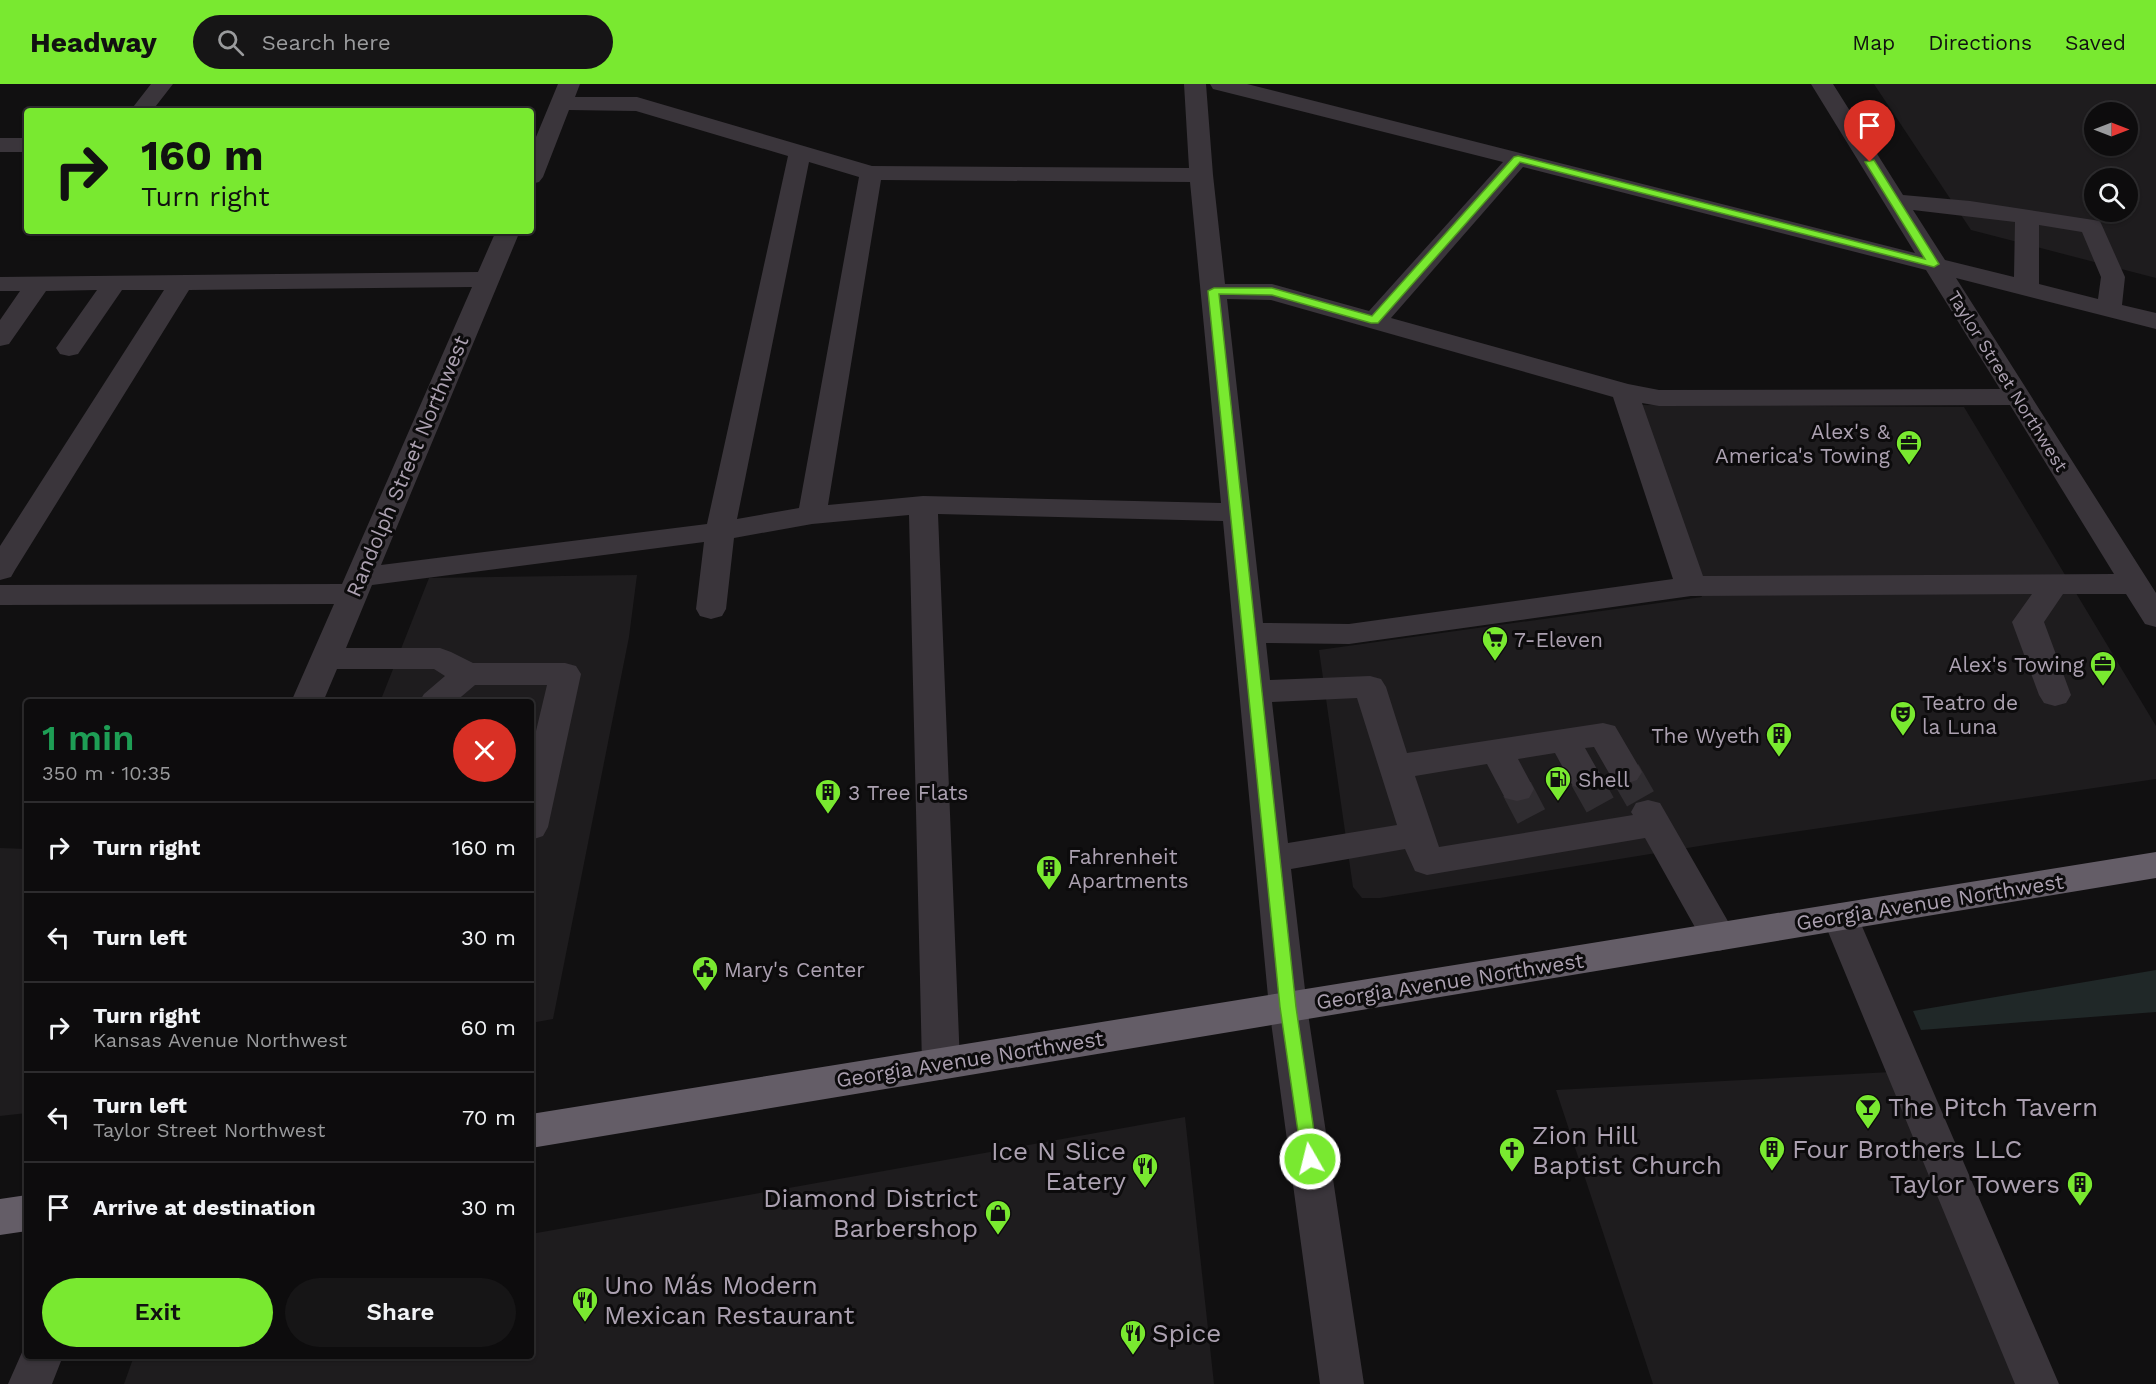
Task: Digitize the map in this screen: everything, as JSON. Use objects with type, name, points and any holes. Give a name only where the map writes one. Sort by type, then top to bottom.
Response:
[{"type":"highway","name":"Georgia Avenue Northwest","points":[[534,1131],[2156,865]]},
{"type":"highway","points":[[0,1217],[24,1213]]},
{"type":"street","points":[[143,108],[162,84]]},
{"type":"street","points":[[1195,84],[1201,175],[1288,1007],[1342,1384]]},
{"type":"street","points":[[1221,84],[2156,321]]},
{"type":"street","name":"Taylor Street Northwest","points":[[1822,84],[2156,617]]},
{"type":"street","points":[[534,164],[538,146],[566,94],[637,104],[871,173],[1201,175]]},
{"type":"street","points":[[0,145],[24,145]]},
{"type":"street","points":[[711,609],[720,531],[800,152]]},
{"type":"street","points":[[1374,320],[1518,159]]},
{"type":"street","points":[[812,515],[871,173]]},
{"type":"street","points":[[1894,201],[2092,226],[2113,277],[2109,309]]},
{"type":"street","points":[[2026,288],[2027,216]]},
{"type":"street","name":"Randolph Street Northwest","points":[[308,699],[507,234]]},
{"type":"street","points":[[0,284],[180,284],[487,279]]},
{"type":"street","points":[[69,348],[114,284]]},
{"type":"street","points":[[0,570],[180,284]]},
{"type":"street","points":[[0,338],[38,285]]},
{"type":"street","points":[[1214,291],[1272,292],[1625,392],[1659,398],[2018,397]]},
{"type":"street","points":[[1625,392],[1691,586]]},
{"type":"street","points":[[923,505],[941,1064]]},
{"type":"street","points":[[0,595],[356,585],[720,531],[812,515],[923,505],[1237,512]]},
{"type":"street","points":[[1249,633],[1349,634],[1691,586],[2135,584]]},
{"type":"street","points":[[2054,585],[2028,622],[2055,694]]},
{"type":"street","points":[[326,658],[440,659],[467,674],[565,674],[534,814]]},
{"type":"street","points":[[438,699],[467,674]]},
{"type":"street","points":[[1255,692],[1370,687],[1427,862],[1541,836],[1652,818],[1719,937]]},
{"type":"street","points":[[1395,767],[1604,734],[1624,772]]},
{"type":"street","points":[[1564,740],[1585,778]]},
{"type":"street","points":[[1496,750],[1517,789]]},
{"type":"street","points":[[1272,859],[1417,834]]},
{"type":"street","points":[[1840,917],[2037,1384]]},
{"type":"street","points":[[30,1384],[40,1359]]},
{"type":"shaded area","points":[[1874,84],[2156,84],[2156,278],[1971,230]]},
{"type":"shaded area","points":[[1638,405],[1964,407],[2156,726],[2156,779],[1718,843],[1380,898],[1362,898],[1353,887],[1319,650],[1702,597]]},
{"type":"shaded area","points":[[637,575],[629,637],[553,1019],[534,1022],[534,699],[381,699],[429,578]]},
{"type":"shaded area","points":[[0,848],[24,849],[24,1113],[0,1116]]},
{"type":"shaded area","points":[[2156,970],[2156,1012],[1921,1030],[1913,1011]]},
{"type":"shaded area","points":[[1891,1072],[2017,1384],[1653,1384],[1556,1090]]},
{"type":"shaded area","points":[[1185,1117],[1214,1384],[124,1384],[133,1359],[534,1359],[534,1233]]},
{"type":"tunnel","points":[[1625,772],[1648,812]]},
{"type":"tunnel","points":[[1585,778],[1608,819]]},
{"type":"tunnel","points":[[1517,789],[1538,829]]},
{"type":"place","name":"Alex's & America's Towing","points":[[1909,466]]},
{"type":"place","name":"7-Eleven","points":[[1495,662]]},
{"type":"place","name":"Alex's Towing","points":[[2103,687]]},
{"type":"place","name":"Teatro de la Luna","points":[[1903,737]]},
{"type":"place","name":"The Wyeth","points":[[1779,758]]},
{"type":"place","name":"Shell","points":[[1558,802]]},
{"type":"place","name":"3 Tree Flats","points":[[828,815]]},
{"type":"place","name":"Fahrenheit Apartments","points":[[1049,891]]},
{"type":"place","name":"Mary's Center","points":[[705,992]]},
{"type":"place","name":"The Pitch Tavern","points":[[1868,1130]]},
{"type":"place","name":"Four Brothers LLC","points":[[1772,1172]]},
{"type":"place","name":"Zion Hill Baptist Church","points":[[1512,1173]]},
{"type":"place","name":"Ice N Slice Eatery","points":[[1145,1189]]},
{"type":"place","name":"Taylor Towers","points":[[2080,1207]]},
{"type":"place","name":"Diamond District Barbershop","points":[[998,1236]]},
{"type":"place","name":"Uno Más Modern Mexican Restaurant","points":[[585,1323]]},
{"type":"place","name":"Spice","points":[[1133,1356]]},
{"type":"route","points":[[1310,1159],[1288,1007],[1214,291],[1272,292],[1374,320],[1518,159],[1934,264],[1870,162]]}]
